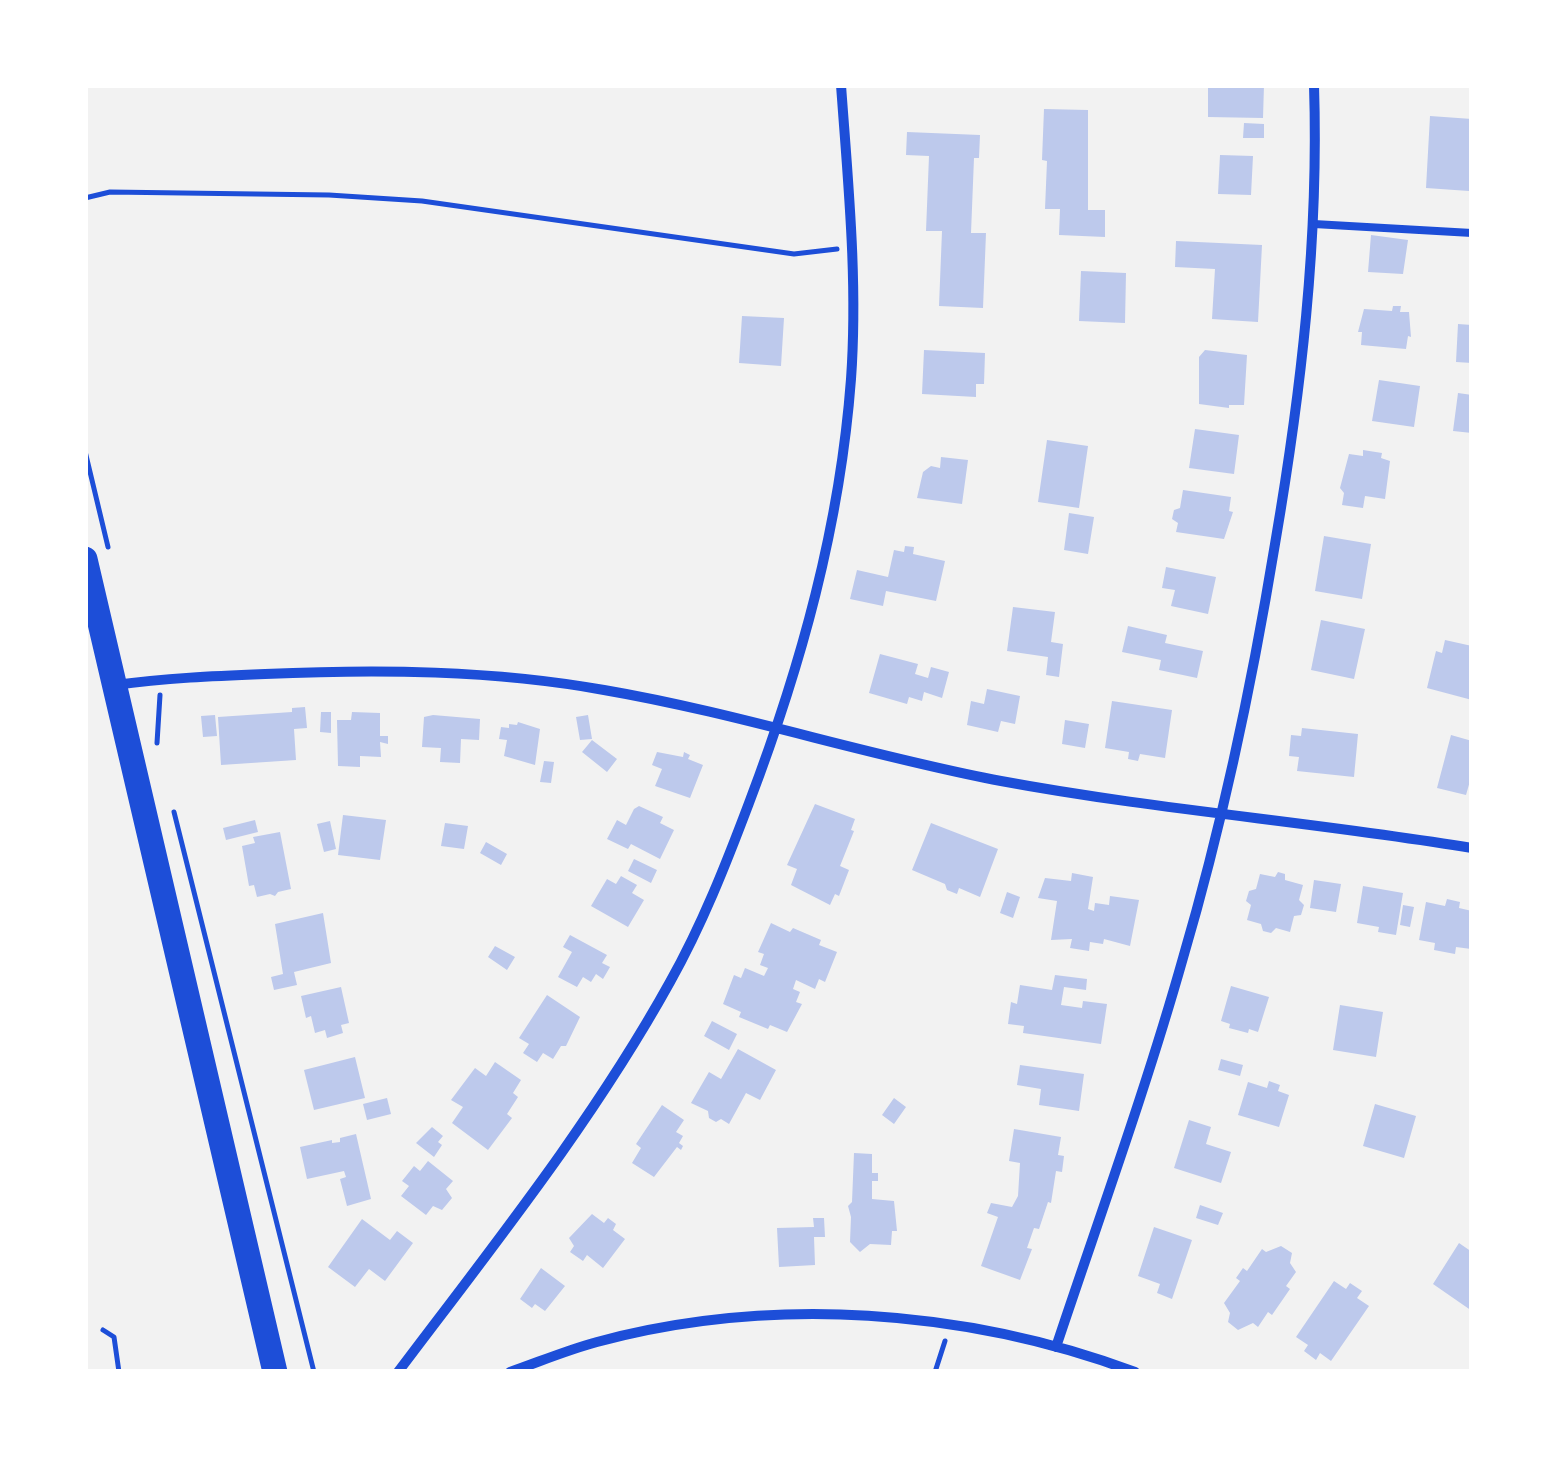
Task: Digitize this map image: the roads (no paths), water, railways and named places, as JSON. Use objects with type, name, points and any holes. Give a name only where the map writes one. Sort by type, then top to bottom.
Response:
[{"type":"main road","points":[[85,559],[275,1372]]},
{"type":"street","points":[[398,1372],[559,1157],[671,981],[720,879],[776,728],[812,619],[837,502],[851,378],[852,247],[842,85]]},
{"type":"street","points":[[1056,1347],[1184,958],[1259,636],[1284,492],[1309,298],[1314,224],[1314,85]]},
{"type":"street","points":[[114,685],[338,670],[474,674],[603,689],[998,780],[1123,801],[1472,848]]},
{"type":"street","points":[[510,1372],[598,1342],[700,1322],[832,1315],[951,1324],[1056,1347],[1135,1372]]},
{"type":"lane","points":[[1314,224],[1472,233]]}]
